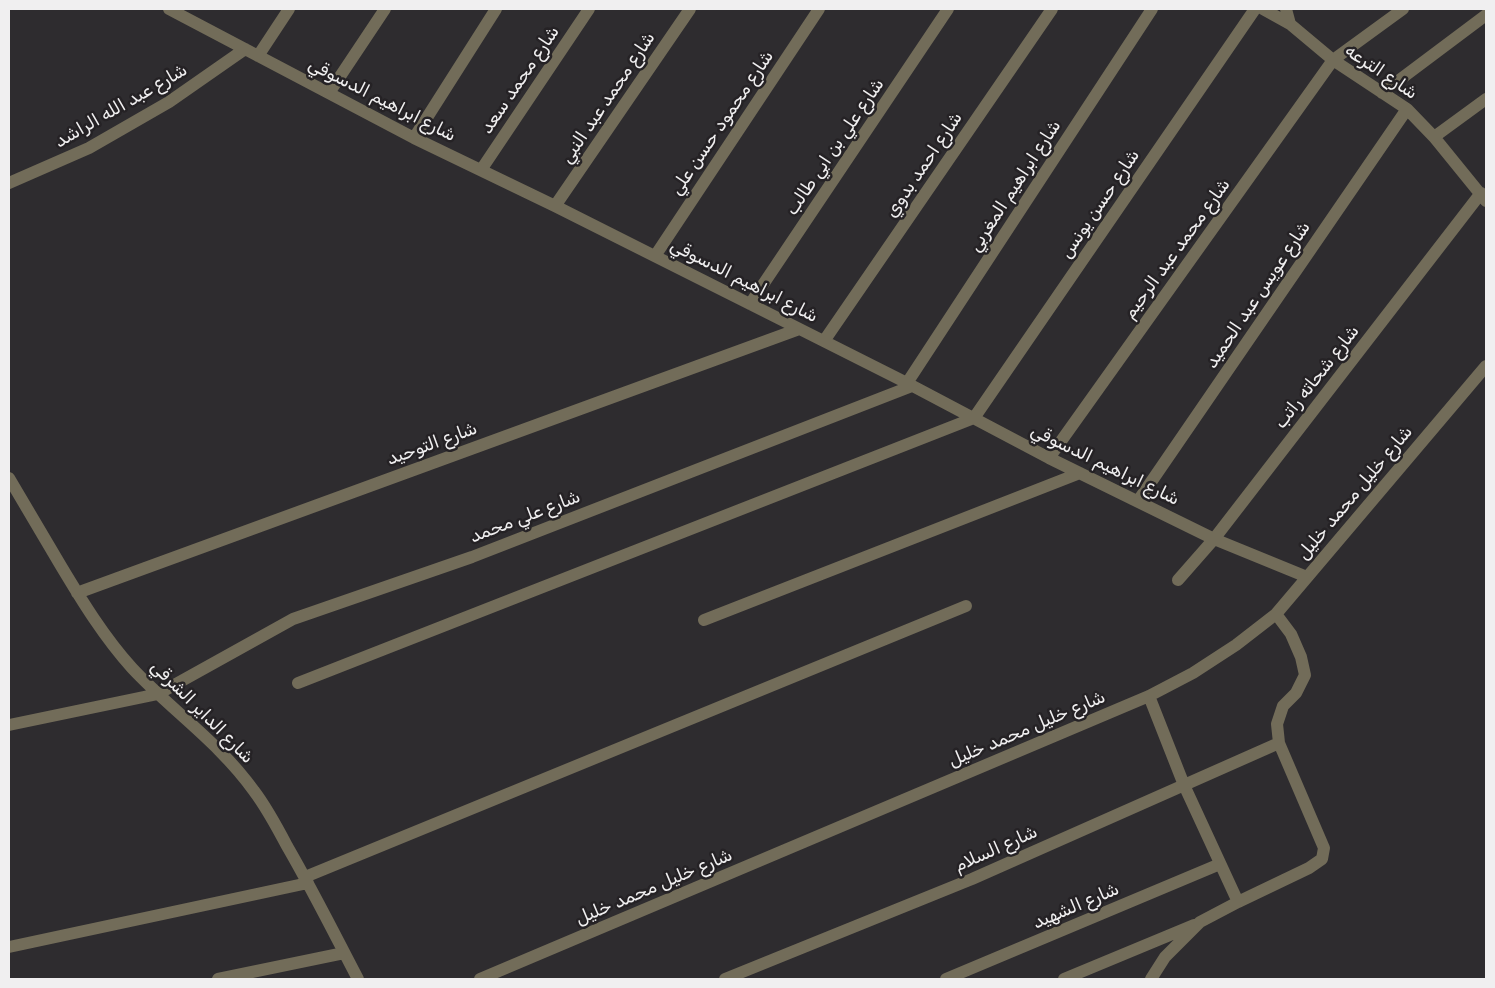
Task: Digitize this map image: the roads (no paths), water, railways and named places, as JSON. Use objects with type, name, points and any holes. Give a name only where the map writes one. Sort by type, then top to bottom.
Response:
[{"type":"street","name":"شارع ابراهيم الدسوقي","points":[[169,9],[414,138],[655,256],[1049,458],[1214,539],[1306,577]]},
{"type":"street","points":[[258,56],[288,9]]},
{"type":"street","points":[[329,93],[385,9]]},
{"type":"street","points":[[414,138],[496,9]]},
{"type":"street","name":"شارع محمد سعد","points":[[481,170],[589,9]]},
{"type":"street","name":"شارع محمد عبد النبي","points":[[555,206],[690,9]]},
{"type":"street","name":"شارع محمود حسن علي","points":[[655,256],[819,9]]},
{"type":"street","name":"شارع علي بن ابي طالب","points":[[750,304],[948,9]]},
{"type":"street","name":"شارع احمد بدوي","points":[[824,342],[1052,9]]},
{"type":"street","name":"شارع ابراهيم المغربي","points":[[909,385],[1152,9]]},
{"type":"street","name":"شارع حسن يونس","points":[[974,418],[1255,9]]},
{"type":"street","points":[[1286,9],[1290,24]]},
{"type":"street","name":"شارع محمد عبد الرحيم","points":[[1049,458],[1333,60],[1403,9]]},
{"type":"street","name":"شارع الترعه","points":[[1268,10],[1290,24],[1333,60],[1407,109],[1434,137],[1483,197]]},
{"type":"street","points":[[1382,93],[1486,15]]},
{"type":"street","name":"شارع عبد الله الراشد","points":[[9,184],[89,148],[121,130],[169,102],[245,49]]},
{"type":"street","points":[[1434,137],[1486,99]]},
{"type":"street","name":"شارع عويس عبد الحميد","points":[[1138,501],[1407,109]]},
{"type":"street","name":"شارع شحاته راتب","points":[[1178,580],[1214,539],[1483,197]]},
{"type":"street","name":"شارع التوحيد","points":[[77,593],[799,329]]},
{"type":"street","name":"شارع خليل محمد خليل","points":[[480,979],[1149,696],[1193,673],[1236,645],[1276,614],[1486,366]]},
{"type":"street","name":"شارع علي محمد","points":[[9,725],[158,694],[293,619],[472,557],[909,385]]},
{"type":"street","points":[[298,683],[974,418]]},
{"type":"street","points":[[704,620],[1080,473]]},
{"type":"street","name":"شارع الداير الشرقي","points":[[9,478],[77,593],[108,639],[158,694],[211,742],[254,791],[272,818],[307,880],[358,979]]},
{"type":"street","points":[[9,947],[307,880],[966,606]]},
{"type":"street","points":[[1064,979],[1200,922],[1322,860],[1324,848],[1279,743],[1277,724],[1283,706],[1296,693],[1305,675],[1301,657],[1291,634],[1276,614]]},
{"type":"street","points":[[1149,696],[1184,785],[1238,902]]},
{"type":"street","name":"شارع السلام","points":[[725,979],[972,879],[1279,743]]},
{"type":"street","name":"شارع الشهيد","points":[[946,979],[1220,864]]},
{"type":"street","points":[[1151,979],[1165,957],[1200,922]]},
{"type":"street","points":[[218,979],[344,953]]}]
